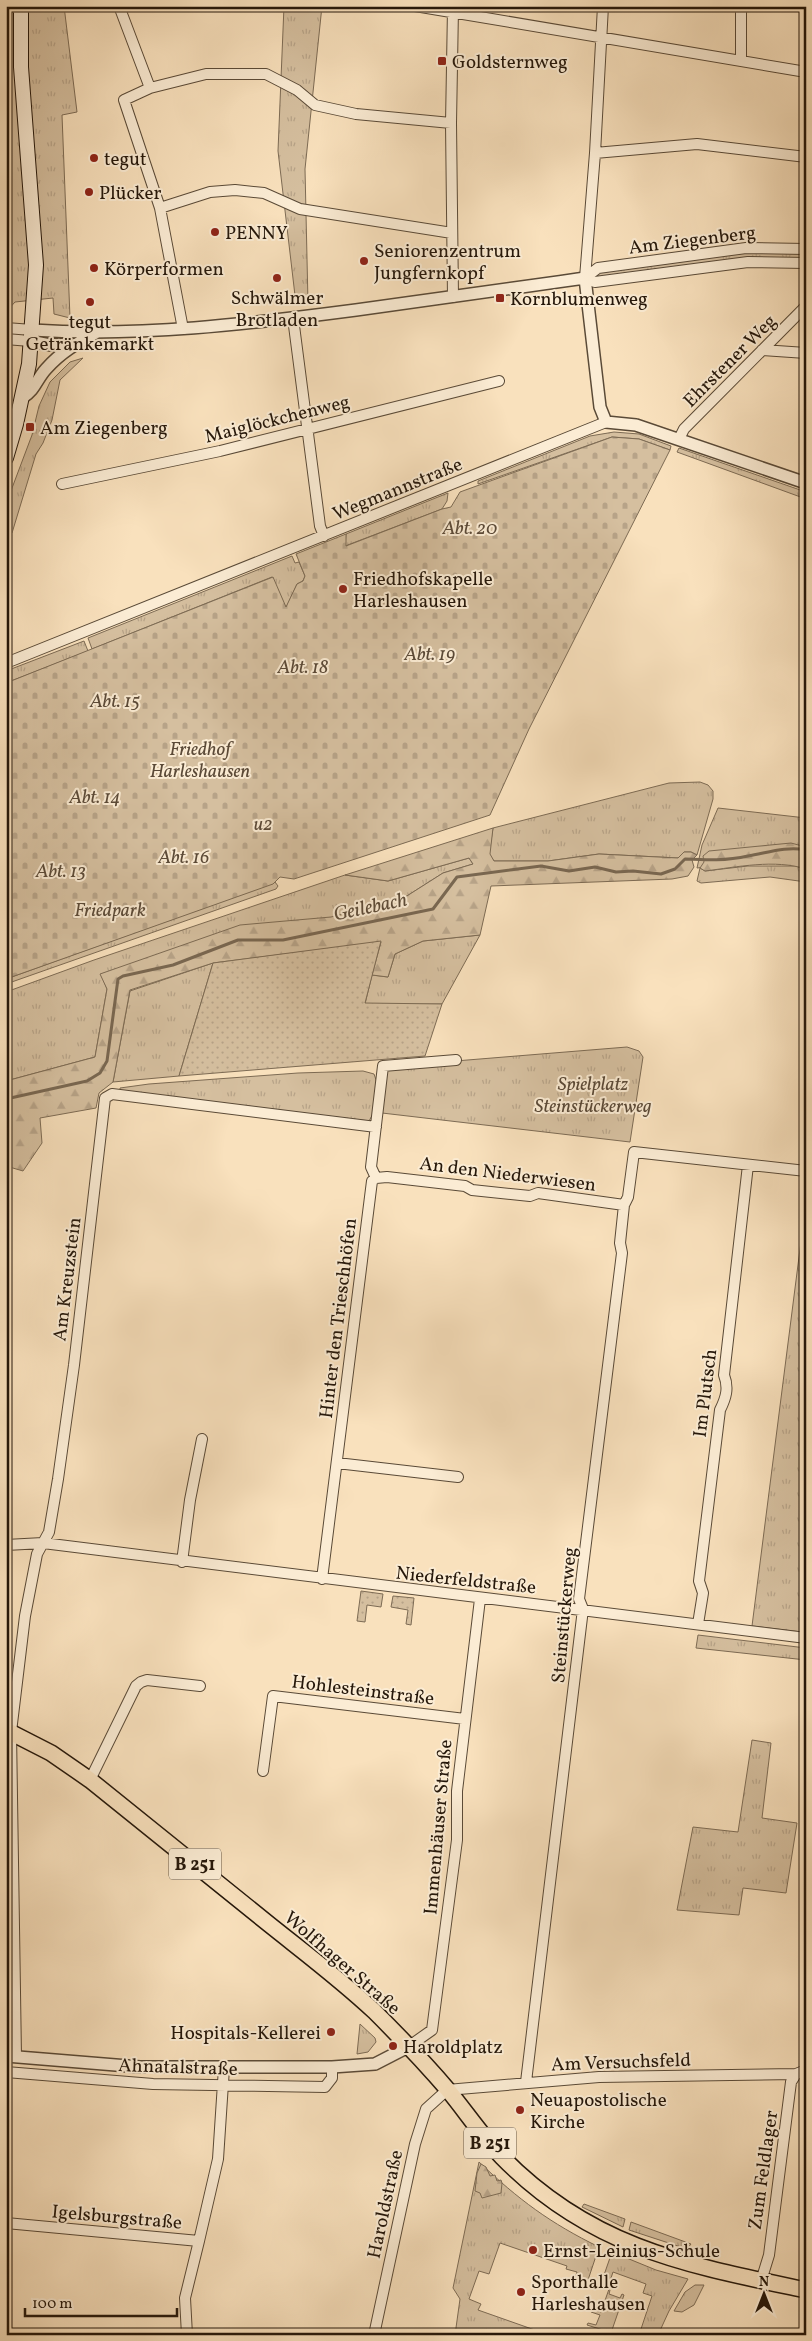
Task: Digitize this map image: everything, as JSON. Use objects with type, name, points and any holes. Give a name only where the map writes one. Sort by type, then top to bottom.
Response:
[{"type":"main road","points":[[6,458],[22,398],[31,335],[36,265],[21,67],[21,6]]},
{"type":"main road","name":"Wolfhager Straße","points":[[8,1731],[51,1753],[90,1780],[346,1987],[408,2047],[447,2090],[501,2156],[538,2191],[578,2218],[613,2238],[650,2253],[761,2281],[806,2290]]},
{"type":"street","points":[[119,6],[150,88]]},
{"type":"street","points":[[414,6],[453,9],[806,72]]},
{"type":"street","points":[[602,6],[595,153],[586,278],[600,407],[606,422]]},
{"type":"street","points":[[741,6],[741,60]]},
{"type":"street","points":[[453,9],[451,123],[453,297]]},
{"type":"street","points":[[183,329],[160,208],[124,100],[150,88],[206,74],[266,74],[297,90],[315,105],[356,114],[451,123]]},
{"type":"street","points":[[595,153],[697,144],[806,158]]},
{"type":"street","points":[[160,208],[210,192],[254,192],[264,193],[300,209],[452,233]]},
{"type":"street","name":"Am Ziegenberg","points":[[31,335],[183,329],[293,318],[586,278],[598,268],[728,250],[772,248],[806,250]]},
{"type":"street","name":"Am Ziegenberg","points":[[586,278],[594,282],[748,262],[806,263]]},
{"type":"street","name":"Ehrstener Weg","points":[[679,439],[684,429],[806,306]]},
{"type":"street","points":[[293,318],[320,526],[324,536]]},
{"type":"street","points":[[6,328],[31,335],[50,344],[74,344]]},
{"type":"street","points":[[22,398],[33,390],[45,370],[57,357],[74,344],[98,333]]},
{"type":"street","points":[[6,339],[31,335]]},
{"type":"street","points":[[762,350],[806,353]]},
{"type":"street","name":"Maiglöckchenweg","points":[[62,484],[220,451],[499,381]]},
{"type":"street","name":"Wegmannstraße","points":[[6,663],[606,422],[636,425],[806,483]]},
{"type":"street","name":"Hinter den Trieschhöfen","points":[[322,1579],[370,1185],[376,1178],[371,1167],[383,1066],[456,1060]]},
{"type":"street","name":"Am Kreuzstein","points":[[11,2057],[8,1731],[25,1616],[37,1554],[49,1532],[64,1431],[106,1096],[117,1095],[376,1127]]},
{"type":"street","name":"Steinstückerweg","points":[[526,2082],[583,1609],[579,1599],[622,1253],[620,1243],[624,1205],[628,1197],[634,1152],[748,1165]]},
{"type":"street","points":[[748,1165],[806,1172]]},
{"type":"street","name":"Im Plutsch","points":[[698,1624],[703,1592],[699,1581],[720,1410],[725,1399],[727,1383],[724,1375],[748,1165]]},
{"type":"street","name":"An den Niederwiesen","points":[[376,1178],[387,1177],[465,1186],[472,1190],[530,1196],[538,1194],[624,1205]]},
{"type":"street","points":[[182,1562],[190,1500],[202,1439]]},
{"type":"street","points":[[337,1463],[458,1477]]},
{"type":"street","name":"Niederfeldstraße","points":[[6,1545],[43,1543],[182,1562],[480,1599],[583,1609],[806,1638]]},
{"type":"street","name":"Immenhäuser Straße","points":[[408,2047],[432,2030],[457,1840],[457,1791],[480,1599]]},
{"type":"street","points":[[90,1780],[136,1686],[147,1680],[200,1686]]},
{"type":"street","name":"Hohlesteinstraße","points":[[263,1771],[273,1696],[465,1718]]},
{"type":"street","name":"Ahnatalstraße","points":[[11,2057],[140,2067],[332,2067],[375,2064],[408,2047]]},
{"type":"street","name":"Ahnatalstraße","points":[[6,2072],[153,2084],[325,2088],[332,2078],[332,2067]]},
{"type":"street","name":"Igelsburgstraße","points":[[6,2223],[199,2240],[216,2170],[224,2068]]},
{"type":"street","name":"Am Versuchsfeld","points":[[447,2090],[598,2077],[801,2072]]},
{"type":"street","name":"Zum Feldlager","points":[[761,2281],[767,2266],[792,2082],[801,2072]]},
{"type":"street","name":"Haroldstraße","points":[[374,2335],[415,2144],[426,2109],[447,2090]]},
{"type":"street","points":[[187,2335],[185,2298],[199,2240]]},
{"type":"green space","points":[[6,6],[64,6],[77,112],[62,115],[70,318],[54,314],[53,298],[15,302],[6,312]]},
{"type":"green space","points":[[284,6],[322,6],[305,169],[308,303],[296,304],[278,151]]},
{"type":"green space","points":[[746,252],[806,253],[806,259],[597,278],[597,273]]},
{"type":"green space","points":[[83,358],[60,380],[52,420],[43,443],[36,454],[12,533],[6,538],[6,504],[32,435],[39,406],[50,382],[70,362]]},
{"type":"green space","points":[[614,432],[639,434],[671,446],[670,450],[639,439],[612,437],[478,484],[478,481],[590,436]]},
{"type":"green space","name":"Friedhof Harleshausen","points":[[612,437],[639,439],[670,450],[529,729],[490,815],[294,879],[280,877],[273,884],[6,979],[6,683],[273,577],[286,607],[297,584],[303,581],[305,576],[296,554],[346,534],[346,546],[451,507],[460,492]]},
{"type":"green space","points":[[679,448],[806,492],[806,499],[677,452]]},
{"type":"green space","points":[[448,493],[447,501],[442,509],[345,546],[346,534]]},
{"type":"green space","points":[[292,556],[295,563],[299,562],[305,576],[303,581],[297,584],[286,608],[272,577],[92,649],[88,638]]},
{"type":"green space","points":[[84,641],[88,651],[6,683],[6,671]]},
{"type":"green space","points":[[700,782],[708,785],[713,791],[713,799],[697,855],[691,852],[684,852],[678,858],[599,854],[548,861],[494,861],[489,854],[493,828],[669,783]]},
{"type":"green space","points":[[718,808],[806,818],[806,863],[791,857],[697,868],[702,845]]},
{"type":"green space","points":[[493,828],[490,854],[494,861],[548,861],[599,854],[678,858],[684,852],[691,852],[697,855],[692,860],[694,867],[688,876],[672,879],[491,886],[480,935],[423,941],[395,954],[388,977],[372,975],[381,942],[213,963],[130,990],[113,1082],[99,1093],[96,1108],[40,1118],[42,1143],[23,1171],[6,1166],[6,1081],[95,1057],[107,989],[100,974],[240,925],[331,917],[399,901],[443,873],[473,864],[469,858],[388,881],[345,875]]},
{"type":"green space","points":[[791,843],[806,847],[806,869],[769,864],[705,871],[700,868],[704,862],[703,856],[709,851]]},
{"type":"green space","points":[[469,858],[473,864],[443,873],[399,901],[101,974],[107,989],[95,1057],[6,1081],[6,992],[94,960],[345,875],[388,881]]},
{"type":"green space","points":[[748,866],[795,866],[806,869],[806,882],[770,877],[701,883],[697,881],[700,868],[705,871]]},
{"type":"green space","points":[[275,882],[278,886],[276,889],[6,984],[6,979]]},
{"type":"green space","points":[[480,935],[442,1004],[365,1004],[372,975],[388,977],[395,954],[423,941]]},
{"type":"green space","points":[[381,941],[365,1003],[442,1004],[425,1056],[179,1076],[213,963]]},
{"type":"green space","points":[[213,963],[179,1076],[113,1082],[130,991]]},
{"type":"green space","name":"Spielplatz Steinstückerweg","points":[[627,1047],[639,1051],[643,1057],[630,1142],[382,1113],[387,1071],[394,1066]]},
{"type":"green space","points":[[363,1071],[374,1074],[377,1085],[376,1104],[369,1121],[120,1091],[120,1088],[149,1084],[298,1073]]},
{"type":"green space","points":[[806,1202],[806,1599],[802,1632],[752,1626]]},
{"type":"green space","points":[[361,1591],[383,1594],[381,1607],[367,1605],[365,1622],[357,1621]]},
{"type":"green space","points":[[393,1596],[414,1598],[411,1625],[406,1624],[408,1610],[391,1607]]},
{"type":"green space","points":[[698,1635],[806,1648],[806,1660],[696,1648]]},
{"type":"green space","points":[[752,1740],[771,1743],[762,1818],[797,1823],[786,1893],[743,1888],[739,1915],[677,1910],[693,1827],[738,1832]]},
{"type":"green space","points":[[360,2024],[375,2038],[376,2042],[368,2052],[357,2054]]},
{"type":"green space","points":[[479,2162],[508,2188],[550,2220],[599,2247],[587,2283],[575,2278],[577,2272],[566,2269],[567,2266],[500,2243],[489,2274],[479,2271],[469,2299],[481,2304],[478,2310],[549,2335],[455,2335],[460,2299],[453,2288]]},
{"type":"green space","points":[[481,2164],[486,2167],[490,2176],[495,2175],[497,2181],[501,2180],[501,2193],[482,2198],[480,2193],[475,2191],[477,2173]]},
{"type":"green space","points":[[584,2204],[625,2219],[623,2227],[582,2207]]},
{"type":"green space","points":[[631,2222],[691,2244],[687,2249],[629,2230]]},
{"type":"green space","points":[[612,2252],[656,2270],[688,2279],[669,2311],[658,2335],[639,2335],[652,2296],[643,2293],[646,2284],[613,2272],[610,2281],[606,2279],[604,2275]]},
{"type":"green space","points":[[695,2285],[704,2285],[694,2305],[682,2312],[674,2311],[685,2292]]},
{"type":"green space","points":[[609,2289],[609,2294],[620,2298],[622,2294],[624,2295],[612,2330],[619,2333],[619,2335],[587,2325],[588,2323],[596,2325],[600,2315],[591,2312],[592,2309],[601,2312]]},
{"type":"waterway","name":"Geilebach","points":[[6,1099],[87,1081],[100,1073],[107,1061],[118,979],[123,976],[173,965],[238,940],[283,940],[433,909],[457,877],[541,866],[569,871],[595,867],[616,872],[633,871],[661,874],[675,869],[685,859],[740,858],[784,849],[806,850]]},
{"type":"place","name":"Goldsternweg","points":[[442,61]]},
{"type":"place","name":"tegut","points":[[94,158]]},
{"type":"place","name":"Plücker","points":[[89,192]]},
{"type":"place","name":"PENNY","points":[[215,232]]},
{"type":"place","name":"Seniorenzentrum Jungfernkopf","points":[[364,261]]},
{"type":"place","name":"Körperformen","points":[[94,268]]},
{"type":"place","name":"Schwälmer Brotladen","points":[[277,278]]},
{"type":"place","name":"Kornblumenweg","points":[[500,298]]},
{"type":"place","name":"tegut Getränkemarkt","points":[[90,302]]},
{"type":"place","name":"Am Ziegenberg","points":[[30,427]]},
{"type":"place","name":"Friedhofskapelle Harleshausen","points":[[343,589]]},
{"type":"place","name":"Hospitals-Kellerei","points":[[331,2032]]},
{"type":"place","name":"Haroldplatz","points":[[393,2046]]},
{"type":"place","name":"Neuapostolische Kirche","points":[[520,2110]]},
{"type":"place","name":"Ernst-Leinius-Schule","points":[[533,2250]]},
{"type":"place","name":"Sporthalle Harleshausen","points":[[521,2292]]},
{"type":"park label","name":"Abt. 20","points":[[470,527]]},
{"type":"park label","name":"Abt. 19","points":[[430,653]]},
{"type":"park label","name":"Abt. 18","points":[[303,666]]},
{"type":"park label","name":"Abt. 15","points":[[115,700]]},
{"type":"park label","name":"Abt. 14","points":[[95,796]]},
{"type":"park label","name":"u2","points":[[263,823]]},
{"type":"park label","name":"Abt. 16","points":[[184,856]]},
{"type":"park label","name":"Abt. 13","points":[[61,870]]},
{"type":"park label","name":"Friedpark","points":[[110,909]]}]
